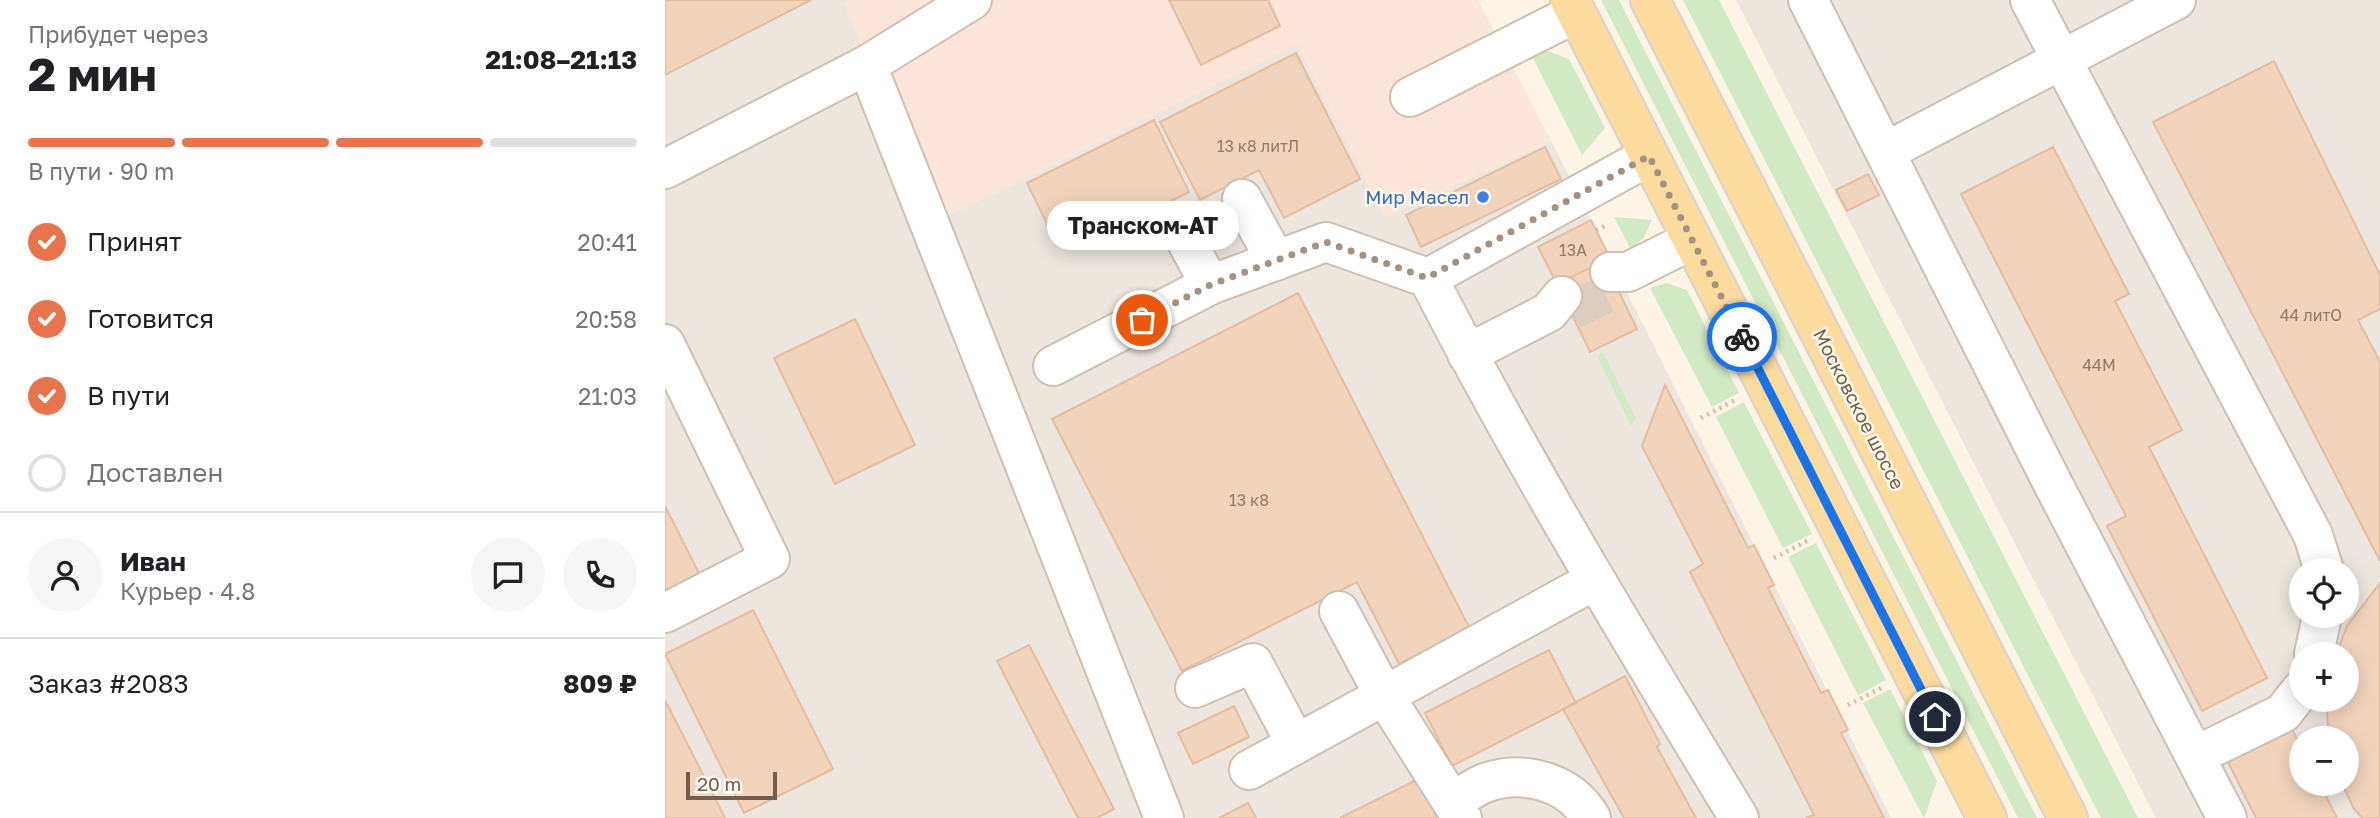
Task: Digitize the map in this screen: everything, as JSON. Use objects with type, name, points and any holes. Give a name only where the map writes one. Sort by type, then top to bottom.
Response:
[{"type":"main road","name":"Московское шоссе","points":[[1650,0],[2068,818]]},
{"type":"main road","points":[[1573,6],[1981,814]]},
{"type":"lane","points":[[665,169],[867,65],[972,0]]},
{"type":"lane","points":[[1808,0],[2227,818]]},
{"type":"lane","points":[[2030,0],[2313,535],[2321,558]]},
{"type":"lane","points":[[1885,152],[2176,0]]},
{"type":"lane","points":[[1410,97],[1573,6]]},
{"type":"lane","points":[[867,65],[1164,818]]},
{"type":"lane","points":[[1053,366],[1210,285],[1326,242],[1445,257],[1649,156]]},
{"type":"lane","points":[[1242,199],[1276,261]]},
{"type":"lane","points":[[1179,227],[1210,285]]},
{"type":"lane","points":[[1618,278],[1692,240]]},
{"type":"lane","points":[[1445,257],[1467,354],[1595,580],[1739,818]]},
{"type":"lane","points":[[1467,354],[1561,306]]},
{"type":"lane","points":[[665,344],[770,559],[665,613]]},
{"type":"lane","points":[[1249,769],[1595,580]]},
{"type":"lane","points":[[1339,611],[1384,695],[1457,810],[1484,783],[1508,778],[1537,779],[1564,789],[1584,806],[1591,818]]},
{"type":"lane","points":[[1195,688],[1252,663],[1296,744]]},
{"type":"lane","points":[[2195,756],[2283,713],[2289,705]]},
{"type":"path","points":[[1596,230],[1605,226]]},
{"type":"shaded area","points":[[665,0],[849,0],[844,3],[937,221],[1297,45],[1385,217],[1551,141],[1891,818],[665,818]]},
{"type":"shaded area","points":[[849,0],[1478,0],[1551,141],[1385,217],[1296,46],[937,221],[844,3]]},
{"type":"shaded area","points":[[1736,0],[2380,0],[2380,818],[2156,818]]},
{"type":"green space","points":[[1601,0],[1619,0],[2037,818],[2018,818]]},
{"type":"green space","points":[[1683,0],[1719,0],[2138,818],[2101,818]]},
{"type":"green space","points":[[1548,51],[1569,59],[1605,128],[1582,155],[1532,56]]},
{"type":"green space","points":[[1614,217],[1652,220],[1644,237],[1631,250]]},
{"type":"green space","points":[[1666,283],[1687,290],[1739,393],[1712,407],[1650,288]]},
{"type":"green space","points":[[1603,352],[1636,418],[1631,426],[1597,356]]},
{"type":"green space","points":[[1744,402],[1812,534],[1783,548],[1716,417]]},
{"type":"green space","points":[[1816,543],[1886,680],[1858,695],[1788,557]]},
{"type":"green space","points":[[1890,689],[1937,781],[1924,818],[1863,703]]},
{"type":"building","points":[[665,0],[811,0],[665,75]]},
{"type":"building","points":[[1169,0],[1268,0],[1280,26],[1201,65]]},
{"type":"building","points":[[1296,53],[1360,179],[1284,218],[1259,170],[1200,200],[1160,122]]},
{"type":"building","points":[[2274,61],[2380,275],[2380,309],[2358,320],[2380,362],[2380,561],[2153,122]]},
{"type":"building","points":[[1154,120],[1189,192],[1096,238],[1087,221],[1054,238],[1027,183]]},
{"type":"building","name":"Мир Масел","points":[[1545,147],[1561,179],[1421,247],[1406,215]]},
{"type":"building","points":[[2053,147],[2129,294],[2115,301],[2182,430],[2149,447],[2267,678],[2202,711],[2107,526],[2126,516],[1961,194]]},
{"type":"building","points":[[1868,174],[1879,195],[1847,211],[1836,190]]},
{"type":"building","points":[[1591,220],[1610,258],[1557,284],[1538,247]]},
{"type":"building","points":[[1604,261],[1637,329],[1590,352],[1557,284]]},
{"type":"building","points":[[1298,293],[1470,629],[1399,664],[1357,582],[1182,671],[1052,419]]},
{"type":"building","points":[[855,319],[915,445],[835,484],[774,358]]},
{"type":"building","points":[[1665,385],[1748,548],[1754,545],[1774,585],[1768,588],[1821,693],[1828,690],[1848,730],[1841,733],[1884,818],[1806,818],[1814,815],[1690,572],[1703,564],[1642,446]]},
{"type":"building","points":[[665,506],[702,579],[665,598]]},
{"type":"building","points":[[2380,583],[2380,818],[2362,818],[2348,796],[2359,796],[2359,726],[2328,726],[2327,712],[2359,712],[2359,642],[2341,642],[2346,628],[2359,628],[2359,610]]},
{"type":"building","points":[[753,610],[833,769],[744,813],[665,654]]},
{"type":"building","points":[[1029,645],[1114,809],[1097,818],[1078,818],[997,661]]},
{"type":"building","points":[[1549,650],[1576,703],[1452,766],[1425,713]]},
{"type":"building","points":[[1625,676],[1660,744],[1657,747],[1696,818],[1624,818],[1563,709]]},
{"type":"building","points":[[665,700],[725,818],[665,818]]},
{"type":"building","points":[[1234,706],[1249,737],[1193,764],[1178,733]]},
{"type":"building","points":[[2290,725],[2289,796],[2326,796],[2337,818],[2256,818],[2226,758]]},
{"type":"building","points":[[1418,779],[1439,818],[1340,818]]},
{"type":"building","points":[[1248,803],[1256,818],[1219,818]]},
{"type":"tunnel","points":[[1571,311],[1618,288]]},
{"type":"way so far","points":[[1142,320],[1210,285],[1326,242],[1427,278],[1649,156],[1742,337]]},
{"type":"place","name":"Мир Масел","points":[[1483,197]]},
{"type":"place","name":"Транском-АТ","points":[[1142,320]]},
{"type":"route","points":[[1742,337],[1935,717]]}]
